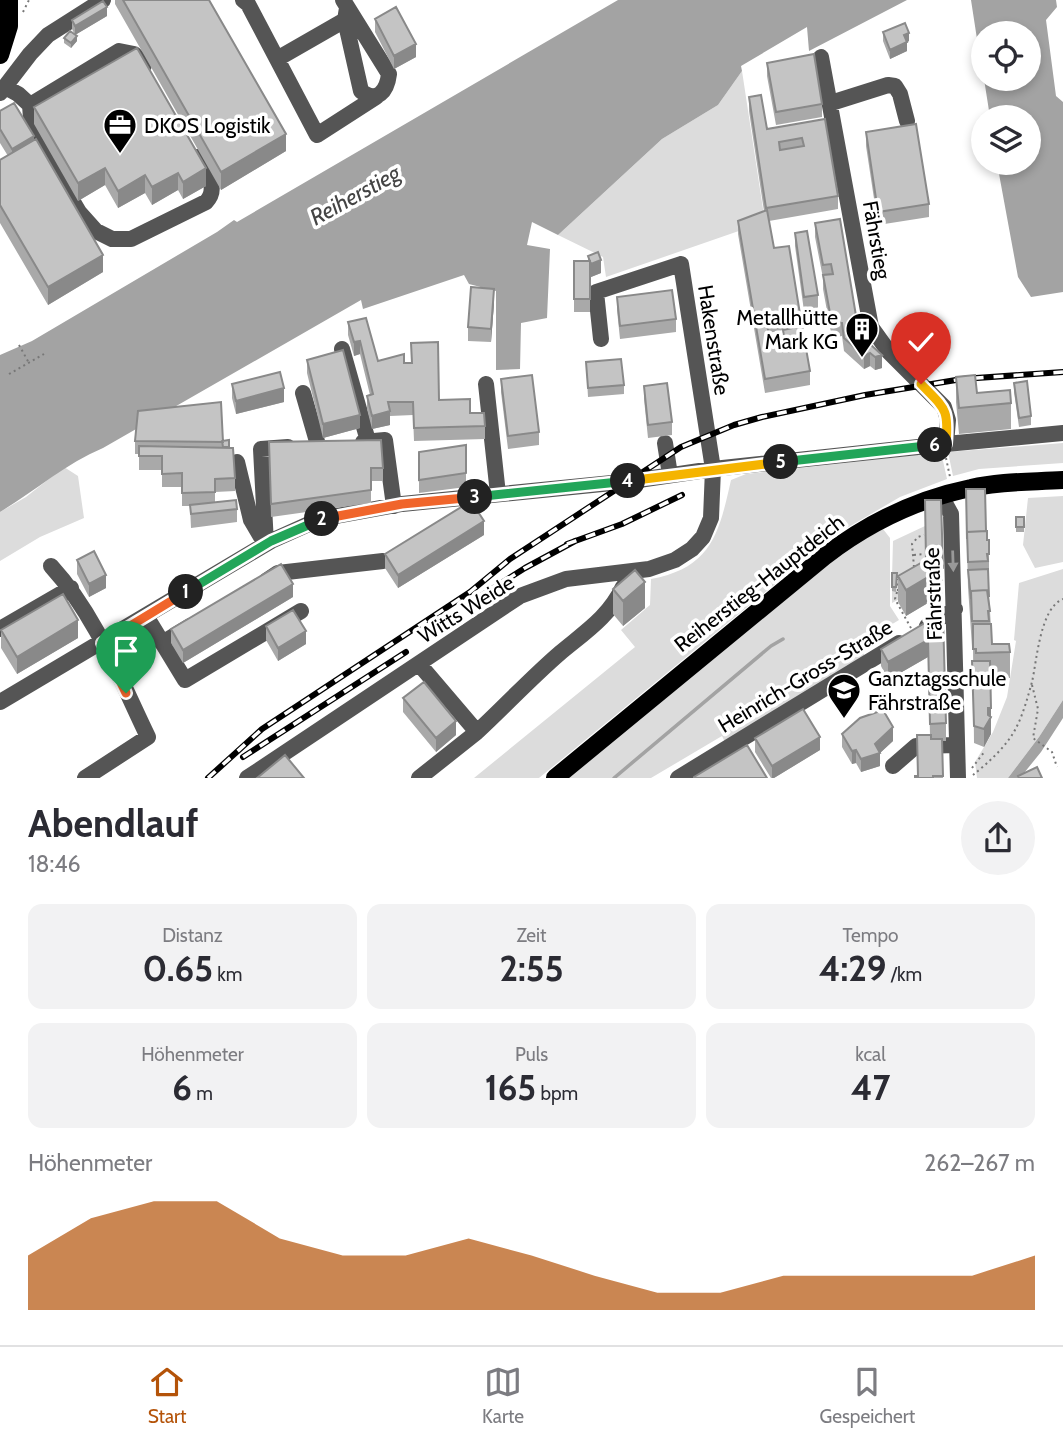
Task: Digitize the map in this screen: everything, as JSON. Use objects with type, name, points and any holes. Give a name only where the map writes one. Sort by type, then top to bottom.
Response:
[{"type":"main road","points":[[0,55],[15,8]]},
{"type":"main road","name":"Reiherstieg-Hauptdeich","points":[[555,778],[841,543],[902,509],[941,496],[974,487],[1063,480]]},
{"type":"street","points":[[103,0],[48,35],[2,90],[18,94],[30,104],[32,132],[79,212],[96,231],[112,239],[131,239],[206,202],[213,195],[214,187],[187,141]]},
{"type":"street","points":[[243,0],[248,4],[317,135],[384,92],[388,86],[389,74],[345,9]]},
{"type":"street","points":[[277,59],[345,9]]},
{"type":"street","points":[[345,9],[361,91],[376,97]]},
{"type":"street","points":[[30,104],[119,51],[134,54],[141,60],[155,83]]},
{"type":"street","name":"Fährstieg","points":[[821,58],[871,327],[889,352],[944,407],[948,420],[945,448]]},
{"type":"street","points":[[831,103],[888,85],[895,86],[900,94],[907,121]]},
{"type":"street","name":"Hakenstraße","points":[[601,339],[596,292],[681,264],[713,469]]},
{"type":"street","points":[[342,349],[368,441]]},
{"type":"street","points":[[486,384],[498,494]]},
{"type":"street","points":[[303,393],[330,444]]},
{"type":"street","points":[[0,702],[266,544],[320,519],[394,506],[713,469],[945,448],[1063,433]]},
{"type":"street","points":[[266,544],[261,449],[385,440],[394,506]]},
{"type":"street","points":[[665,443],[670,475]]},
{"type":"street","points":[[237,462],[251,520],[266,544]]},
{"type":"street","name":"Witts Weide","points":[[247,778],[520,596],[566,579],[649,569],[675,560],[698,543],[711,518],[713,469]]},
{"type":"street","name":"Fährstraße","points":[[941,496],[951,514],[957,745],[962,776]]},
{"type":"street","points":[[255,587],[278,573],[383,561]]},
{"type":"street","points":[[51,566],[71,588],[102,643],[148,737],[85,778]]},
{"type":"street","points":[[419,778],[477,732],[560,653],[603,618],[623,588],[628,571]]},
{"type":"street","points":[[0,629],[71,588]]},
{"type":"street","name":"Heinrich-Gross-Straße","points":[[678,778],[955,609]]},
{"type":"street","points":[[146,616],[185,680],[301,611]]},
{"type":"street","points":[[162,643],[208,615]]},
{"type":"street","points":[[419,664],[477,732]]},
{"type":"street","points":[[893,766],[916,746],[957,745]]},
{"type":"path","points":[[15,8],[29,0]]},
{"type":"path","points":[[19,345],[29,363]]},
{"type":"path","points":[[9,374],[44,354]]},
{"type":"path","points":[[945,448],[950,477]]},
{"type":"path","points":[[915,571],[911,550],[913,541],[925,535]]},
{"type":"path","points":[[913,556],[925,554]]},
{"type":"path","points":[[898,579],[895,599],[914,634]]},
{"type":"path","points":[[898,592],[903,590]]},
{"type":"path","points":[[969,778],[988,763],[1016,729],[1049,612],[1057,601],[1063,599]]},
{"type":"path","points":[[1031,683],[1038,709],[1033,738],[1052,752],[1057,767]]},
{"type":"path","points":[[962,776],[985,751]]},
{"type":"shaded area","points":[[742,71],[765,222],[606,277],[603,257],[558,235],[662,139],[718,105]]},
{"type":"shaded area","points":[[1063,443],[1063,463],[979,469],[953,476],[948,452]]},
{"type":"shaded area","points":[[941,452],[947,479],[900,497],[835,535],[539,778],[474,778],[635,647],[621,630],[650,605],[651,579],[687,566],[709,546],[722,517],[731,480],[746,474]]},
{"type":"shaded area","points":[[64,467],[78,476],[84,518],[40,537],[0,561],[0,512],[26,497]]},
{"type":"shaded area","points":[[1063,496],[1063,562],[1035,568],[1023,545],[1028,498]]},
{"type":"shaded area","points":[[925,526],[926,585],[892,603],[892,591],[896,591],[897,578],[892,577],[893,541]]},
{"type":"shaded area","points":[[883,529],[890,538],[890,606],[899,620],[859,644],[866,658],[725,742],[722,736],[651,778],[566,778],[849,548]]},
{"type":"shaded area","points":[[1063,569],[1063,700],[1008,778],[977,778],[975,762],[993,732],[1007,697],[1016,641],[1019,583]]},
{"type":"water","name":"Reiherstieg","points":[[618,0],[907,0],[809,51],[807,27],[741,66],[742,71],[718,105],[662,139],[558,235],[532,222],[527,245],[550,249],[547,318],[521,323],[520,369],[496,370],[496,291],[469,284],[464,275],[363,309],[361,300],[76,462],[0,512],[0,355],[32,341],[234,220],[237,222]]},
{"type":"water","points":[[971,0],[1056,0],[1057,7],[1046,20],[1056,96],[1063,102],[1063,292],[1031,297],[1018,277],[999,175],[1041,175],[1041,105],[988,105],[986,91],[1041,91],[1041,21],[974,21]]},
{"type":"water","points":[[1063,700],[1063,718],[1041,752],[1020,778],[1008,778],[1039,737]]},
{"type":"building","points":[[123,0],[209,0],[286,134],[221,172]]},
{"type":"building","points":[[103,1],[107,7],[75,26],[72,20]]},
{"type":"building","points":[[396,7],[416,44],[394,56],[375,19]]},
{"type":"building","points":[[905,23],[909,33],[904,35],[907,42],[890,50],[883,32]]},
{"type":"building","points":[[70,31],[77,36],[71,43],[64,38]]},
{"type":"building","name":"DKOS Logistik","points":[[137,48],[206,168],[183,182],[178,173],[152,187],[145,175],[118,191],[105,168],[78,183],[34,107]]},
{"type":"building","points":[[814,54],[822,104],[776,112],[767,63]]},
{"type":"building","points":[[761,95],[767,129],[825,119],[838,196],[766,208],[749,97]],"holes":[[[802,138],[804,146],[780,150],[779,142]]]},
{"type":"building","points":[[14,103],[34,136],[12,149],[0,129],[0,111]]},
{"type":"building","points":[[916,124],[929,204],[878,212],[866,132]]},
{"type":"building","points":[[36,139],[103,255],[48,287],[0,205],[0,160]]},
{"type":"building","points":[[767,210],[774,248],[789,246],[800,314],[766,320],[771,345],[785,343],[783,330],[802,326],[810,371],[765,379],[738,221]]},
{"type":"building","points":[[840,219],[859,334],[882,355],[875,357],[870,353],[864,356],[844,338],[842,323],[832,324],[823,275],[833,274],[831,264],[823,265],[815,223]]},
{"type":"building","points":[[807,231],[818,295],[804,297],[795,233]]},
{"type":"building","points":[[598,252],[601,260],[591,264],[588,256]]},
{"type":"building","points":[[574,261],[590,261],[590,299],[574,299]]},
{"type":"building","points":[[471,287],[494,289],[491,329],[468,327]]},
{"type":"building","points":[[672,290],[676,319],[620,326],[617,297]]},
{"type":"building","points":[[366,318],[378,361],[404,354],[404,363],[412,363],[411,343],[438,342],[439,400],[470,399],[470,413],[484,413],[485,426],[414,428],[413,402],[388,402],[390,411],[372,416],[367,396],[373,394],[360,341],[354,342],[348,322]]},
{"type":"building","points":[[343,350],[360,415],[323,424],[307,360]]},
{"type":"building","points":[[621,359],[624,385],[588,388],[586,362]]},
{"type":"building","points":[[280,372],[284,388],[236,401],[232,384]]},
{"type":"building","points":[[532,375],[539,432],[508,436],[501,379]]},
{"type":"building","points":[[975,375],[977,393],[1010,390],[1011,403],[959,408],[956,377]]},
{"type":"building","points":[[1027,381],[1031,416],[1019,418],[1014,383]]},
{"type":"building","points":[[667,383],[672,422],[648,425],[644,386]]},
{"type":"building","points":[[221,402],[223,442],[135,441],[138,411]]},
{"type":"building","points":[[229,440],[229,447],[223,447],[222,441]]},
{"type":"building","points":[[381,440],[383,468],[371,468],[371,490],[271,504],[269,442]]},
{"type":"building","points":[[466,445],[466,473],[419,480],[419,452]]},
{"type":"building","points":[[139,446],[233,448],[235,478],[215,479],[215,492],[182,493],[182,473],[162,474],[162,456],[139,456]]},
{"type":"building","points":[[966,489],[985,489],[986,531],[967,532],[967,539]]},
{"type":"building","points":[[236,500],[237,509],[191,514],[190,505]]},
{"type":"building","points":[[925,500],[941,500],[943,568],[906,590],[898,576],[926,560]]},
{"type":"building","points":[[471,501],[484,521],[398,575],[385,554]]},
{"type":"building","points":[[1016,517],[1024,517],[1024,527],[1016,527]]},
{"type":"building","points":[[987,531],[988,561],[968,562],[967,532]]},
{"type":"building","points":[[94,551],[106,575],[89,584],[77,560]]},
{"type":"building","points":[[281,564],[293,584],[183,650],[171,629]]},
{"type":"building","points":[[988,569],[989,597],[987,590],[971,591],[971,599],[968,570]]},
{"type":"building","points":[[635,570],[645,582],[623,601],[613,589]]},
{"type":"building","points":[[892,573],[897,573],[896,587],[892,587]]},
{"type":"building","points":[[987,590],[989,621],[972,621],[971,591]]},
{"type":"building","points":[[63,594],[78,620],[17,657],[1,630]]},
{"type":"building","points":[[293,610],[306,631],[278,648],[266,626]]},
{"type":"building","points":[[940,614],[943,616],[946,723],[930,724],[928,640],[888,662],[881,649]]},
{"type":"building","points":[[973,624],[991,624],[992,644],[1009,644],[1010,652],[976,653],[976,649],[973,649]]},
{"type":"building","points":[[972,661],[990,661],[991,708],[988,708],[988,715],[991,717],[984,729],[974,726]]},
{"type":"building","points":[[424,682],[456,721],[436,738],[403,698]]},
{"type":"building","points":[[803,709],[820,737],[772,766],[755,738]]},
{"type":"building","points":[[883,710],[893,727],[875,744],[880,753],[861,759],[856,750],[852,751],[842,734],[860,718]]},
{"type":"building","points":[[917,735],[931,735],[931,739],[942,739],[943,776],[915,778],[918,776]]},
{"type":"building","points":[[747,745],[767,778],[694,778],[694,777]]},
{"type":"building","points":[[285,755],[304,778],[257,778]]},
{"type":"building","points":[[1037,767],[1042,778],[1019,778],[1018,776]]},
{"type":"waterway","points":[[614,778],[771,646],[783,639]]},
{"type":"railway","points":[[208,778],[262,729],[470,592],[510,559],[681,447],[734,425],[762,417],[865,395],[962,379],[1063,372]]},
{"type":"railway","points":[[567,544],[622,524],[682,495]]},
{"type":"railway","points":[[473,601],[575,541]]},
{"type":"railway","points":[[243,757],[406,652]]},
{"type":"place","name":"DKOS Logistik","points":[[120,155]]},
{"type":"place","name":"Metallhütte Mark KG","points":[[862,359]]},
{"type":"place","name":"Ganztagsschule Fährstraße","points":[[844,720]]},
{"type":"route","points":[[126,693],[102,643],[271,541],[320,519],[402,504],[632,481],[713,469],[946,444],[948,420],[944,407],[921,384]]}]
